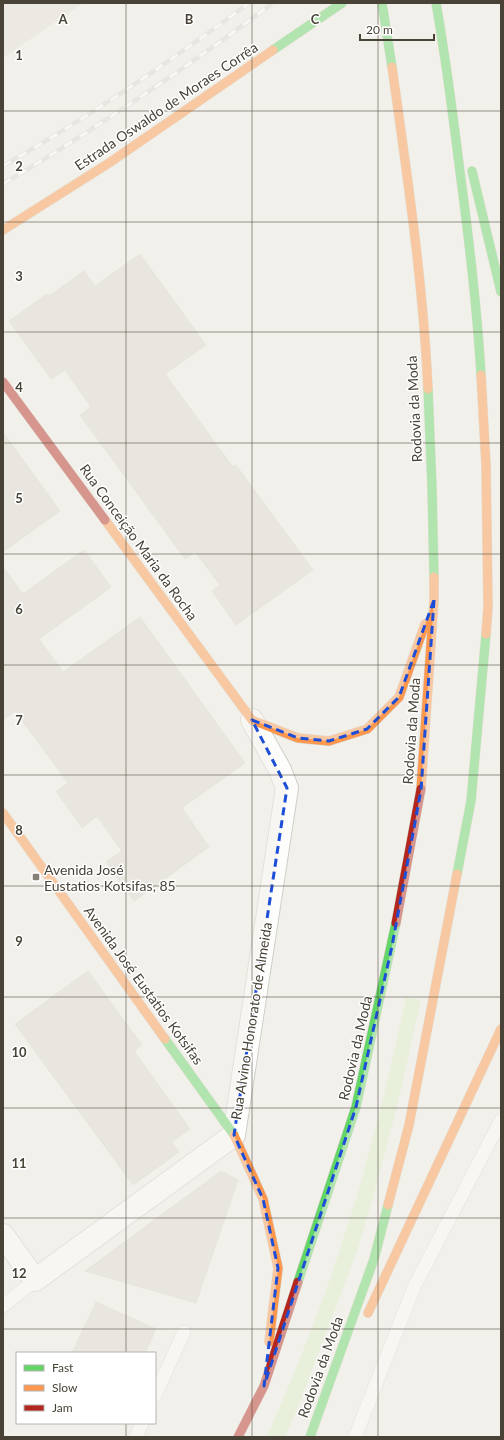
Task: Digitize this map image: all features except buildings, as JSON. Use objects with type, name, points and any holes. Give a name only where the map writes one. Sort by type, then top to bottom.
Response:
[{"type":"main road","name":"Estrada Oswaldo de Moraes Corrêa","points":[[3,230],[109,163],[342,3]]},
{"type":"main road","name":"Rodovia da Moda","points":[[238,1437],[264,1386],[356,1107],[392,946],[420,790],[434,600],[432,487],[425,334],[415,230],[388,35],[382,3]]},
{"type":"main road","name":"Rodovia da Moda","points":[[310,1437],[374,1259],[408,1126],[470,801],[488,607],[486,464],[478,329],[467,225],[446,57],[436,3]]},
{"type":"main road","points":[[446,57],[465,140]]},
{"type":"main road","points":[[471,163],[501,292]]},
{"type":"main road","name":"Rua Conceição Maria da Rocha","points":[[3,382],[252,720]]},
{"type":"main road","points":[[252,720],[298,738],[329,741],[367,729],[399,697],[434,600]]},
{"type":"main road","name":"Avenida José Eustatios Kotsifas","points":[[3,813],[234,1135],[263,1199],[278,1268],[264,1386]]},
{"type":"main road","points":[[364,1322],[501,1029]]},
{"type":"main road","points":[[310,1437],[354,1344]]},
{"type":"street","name":"Rua Alvino Honorato de Almeida","points":[[36,1280],[234,1135],[287,788],[280,770],[252,720]]},
{"type":"street","points":[[3,1235],[36,1280]]},
{"type":"lane","points":[[355,1437],[415,1285],[501,1120]]},
{"type":"lane","points":[[3,1306],[36,1280]]},
{"type":"lane","points":[[156,1393],[184,1332]]},
{"type":"lane","points":[[136,1437],[142,1424]]},
{"type":"highlighted area","points":[[434,600],[421,790],[392,946],[356,1107],[264,1386],[278,1268],[263,1199],[234,1135],[287,788],[252,720],[298,738],[329,741],[367,729],[399,697]]},
{"type":"shaded area","points":[[3,3],[83,3],[3,58]]},
{"type":"green space","points":[[406,997],[421,1000],[397,1107],[357,1251],[300,1402],[285,1437],[267,1437],[308,1339],[343,1240],[378,1119]]},
{"type":"railway","points":[[3,166],[67,128],[129,88],[249,3]]},
{"type":"railway","points":[[3,184],[141,97],[273,3]]},
{"type":"traffic: fast","points":[[273,50],[342,3]]},
{"type":"traffic: fast","points":[[382,3],[392,67]]},
{"type":"traffic: fast","points":[[436,3],[467,222],[481,375]]},
{"type":"traffic: fast","points":[[472,171],[501,292]]},
{"type":"traffic: fast","points":[[428,389],[434,577]]},
{"type":"traffic: fast","points":[[457,874],[471,801],[486,634]]},
{"type":"traffic: fast","points":[[298,1282],[356,1107],[396,923]]},
{"type":"traffic: fast","points":[[165,1039],[234,1135]]},
{"type":"traffic: fast","points":[[310,1437],[374,1259],[388,1205]]},
{"type":"traffic: slow","points":[[3,230],[109,163],[273,50]]},
{"type":"traffic: slow","points":[[392,67],[409,187],[426,349],[428,389]]},
{"type":"traffic: slow","points":[[481,375],[486,465],[488,607],[486,634]]},
{"type":"traffic: slow","points":[[105,520],[252,720]]},
{"type":"traffic: slow","points":[[421,789],[434,600],[434,577]]},
{"type":"traffic: slow","points":[[252,720],[298,738],[329,741],[367,729],[399,697],[425,624]]},
{"type":"traffic: slow","points":[[3,813],[165,1039]]},
{"type":"traffic: slow","points":[[388,1205],[409,1125],[457,874]]},
{"type":"traffic: slow","points":[[368,1313],[501,1029]]},
{"type":"traffic: slow","points":[[234,1135],[263,1199],[278,1268],[269,1342]]},
{"type":"traffic: jam","points":[[3,382],[105,520]]},
{"type":"traffic: jam","points":[[396,923],[421,789]]},
{"type":"traffic: jam","points":[[238,1437],[264,1386],[298,1282]]},
{"type":"place","name":"Avenida José Eustatios Kotsifas, 85","points":[[36,877]]}]
